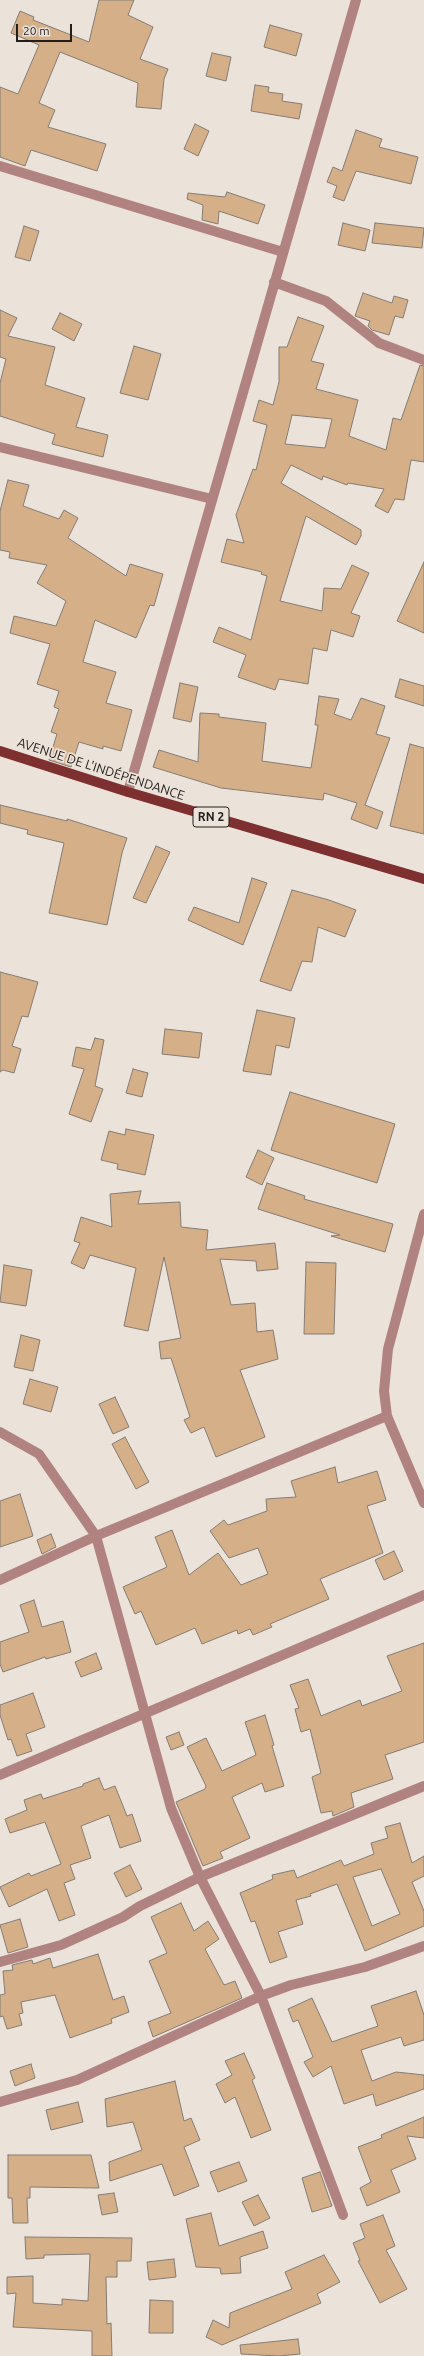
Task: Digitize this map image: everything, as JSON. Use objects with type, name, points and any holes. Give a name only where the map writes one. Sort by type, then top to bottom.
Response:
[{"type":"main road","name":"AVENUE DE L'INDÉPENDANCE","points":[[0,750],[128,792],[424,879]]},
{"type":"street","points":[[128,792],[282,252],[356,0]]},
{"type":"street","points":[[0,166],[282,252]]},
{"type":"street","points":[[274,282],[326,301],[379,343],[424,360]]},
{"type":"street","points":[[0,447],[212,499]]},
{"type":"street","points":[[424,1214],[388,1349],[384,1390],[387,1416],[424,1503]]},
{"type":"street","points":[[0,1580],[96,1536],[387,1416]]},
{"type":"street","points":[[0,1432],[39,1454],[96,1536],[171,1808],[200,1877],[261,1996],[342,2215]]},
{"type":"street","points":[[0,1775],[424,1595]]},
{"type":"street","points":[[0,1962],[61,1945],[123,1917],[140,1906],[200,1877],[424,1786]]},
{"type":"street","points":[[0,2102],[77,2080],[261,1996],[291,1985],[365,1967],[424,1946]]},
{"type":"building","points":[[99,0],[134,0],[128,15],[153,27],[140,59],[168,69],[164,79],[161,109],[136,107],[138,83],[60,52],[39,103],[55,110],[48,127],[106,144],[97,171],[31,150],[25,166],[0,157],[0,87],[18,94],[39,45],[11,33],[20,11],[34,17],[33,20],[89,42]]},
{"type":"building","points":[[270,25],[302,34],[296,56],[264,47]]},
{"type":"building","points":[[212,53],[231,57],[226,81],[206,76]]},
{"type":"building","points":[[255,85],[269,87],[268,92],[283,94],[282,101],[302,104],[299,119],[251,111]]},
{"type":"building","points":[[195,124],[209,131],[198,156],[184,149]]},
{"type":"building","points":[[356,130],[382,139],[379,147],[418,157],[411,184],[356,171],[344,201],[333,197],[337,186],[327,182],[333,167],[342,171]]},
{"type":"building","points":[[227,192],[265,205],[258,224],[219,211],[218,224],[202,220],[203,205],[187,199],[188,193],[225,197]]},
{"type":"building","points":[[343,223],[370,230],[365,251],[338,245]]},
{"type":"building","points":[[375,223],[424,228],[422,248],[372,243]]},
{"type":"building","points":[[24,226],[39,231],[30,261],[15,257]]},
{"type":"building","points":[[363,293],[392,303],[394,296],[408,300],[403,318],[395,316],[389,335],[372,330],[368,326],[370,321],[355,316]]},
{"type":"building","points":[[0,310],[17,318],[8,336],[55,347],[45,385],[85,398],[76,427],[108,435],[103,457],[52,444],[55,434],[0,416],[0,383],[6,359],[0,357]]},
{"type":"building","points":[[60,313],[82,324],[74,341],[52,329]]},
{"type":"building","points":[[298,317],[324,326],[311,361],[324,364],[316,389],[358,400],[349,436],[386,450],[393,418],[401,420],[420,365],[424,366],[424,462],[411,460],[404,500],[395,499],[388,513],[375,506],[384,489],[348,483],[347,485],[323,476],[322,480],[291,465],[281,483],[361,530],[361,536],[356,545],[306,516],[280,601],[322,611],[324,588],[341,589],[352,565],[369,573],[351,613],[360,616],[353,637],[331,630],[327,651],[313,648],[308,684],[279,679],[275,690],[238,677],[246,655],[213,642],[219,627],[251,640],[267,576],[261,574],[262,572],[221,562],[227,539],[244,543],[236,515],[253,469],[256,470],[267,425],[253,421],[259,400],[273,405],[279,382],[279,347],[287,347]],"holes":[[[292,415],[332,419],[325,448],[285,444]]]},
{"type":"building","points":[[134,346],[161,354],[148,400],[120,393]]},
{"type":"building","points":[[8,480],[29,485],[23,506],[59,519],[64,510],[78,518],[68,538],[126,576],[130,564],[163,574],[154,606],[150,605],[136,638],[95,620],[83,662],[116,672],[106,703],[132,710],[121,751],[103,746],[103,749],[79,742],[71,767],[49,760],[57,734],[51,732],[59,709],[54,707],[59,691],[37,684],[50,644],[10,633],[14,616],[56,626],[66,601],[37,583],[47,565],[9,558],[10,552],[0,550],[0,511]]},
{"type":"building","points":[[424,562],[424,633],[397,621]]},
{"type":"building","points":[[400,679],[424,686],[424,706],[395,697]]},
{"type":"building","points":[[180,683],[198,687],[191,722],[173,718]]},
{"type":"building","points":[[319,696],[339,699],[334,714],[351,720],[361,698],[385,706],[376,734],[390,738],[365,805],[383,812],[377,829],[351,819],[357,803],[324,793],[323,800],[221,788],[153,767],[159,750],[198,762],[200,713],[219,714],[219,717],[266,723],[262,761],[311,768],[318,725],[315,725]]},
{"type":"building","points":[[410,744],[424,748],[424,834],[390,826]]},
{"type":"building","points":[[0,805],[67,821],[67,819],[127,838],[122,853],[107,925],[49,913],[64,843],[27,834],[28,830],[0,823]]},
{"type":"building","points":[[156,846],[170,852],[146,903],[133,898]]},
{"type":"building","points":[[252,878],[267,883],[243,945],[188,920],[194,907],[239,923]]},
{"type":"building","points":[[292,890],[329,900],[356,910],[345,937],[318,927],[312,962],[302,961],[291,991],[260,981]]},
{"type":"building","points":[[0,972],[38,982],[28,1017],[22,1016],[12,1046],[21,1049],[14,1073],[3,1070],[0,1072]]},
{"type":"building","points":[[257,1010],[295,1018],[289,1048],[276,1045],[271,1075],[243,1071]]},
{"type":"building","points":[[165,1029],[202,1033],[199,1058],[162,1054]]},
{"type":"building","points":[[95,1038],[104,1040],[95,1086],[103,1089],[91,1122],[69,1114],[84,1069],[72,1066],[76,1047],[91,1050]]},
{"type":"building","points":[[133,1069],[148,1073],[142,1097],[126,1093]]},
{"type":"building","points":[[290,1092],[395,1124],[377,1183],[271,1150]]},
{"type":"building","points":[[126,1129],[154,1135],[145,1175],[117,1169],[118,1164],[101,1160],[109,1131],[125,1135]]},
{"type":"building","points":[[258,1150],[274,1158],[262,1185],[246,1177]]},
{"type":"building","points":[[267,1183],[305,1196],[304,1199],[393,1224],[385,1252],[331,1236],[340,1235],[258,1209]]},
{"type":"building","points":[[141,1191],[138,1204],[180,1202],[181,1227],[208,1230],[206,1250],[275,1243],[278,1269],[257,1271],[256,1261],[220,1259],[231,1305],[255,1303],[257,1332],[273,1330],[278,1359],[240,1370],[265,1437],[216,1457],[204,1427],[191,1433],[184,1420],[190,1417],[171,1358],[161,1359],[159,1342],[181,1338],[164,1257],[148,1331],[124,1326],[136,1268],[90,1255],[84,1269],[71,1263],[80,1243],[74,1241],[81,1217],[112,1227],[110,1194]]},
{"type":"building","points":[[306,1262],[336,1263],[334,1334],[304,1334]]},
{"type":"building","points":[[4,1265],[32,1270],[26,1306],[0,1302]]},
{"type":"building","points":[[21,1335],[40,1340],[33,1371],[14,1367]]},
{"type":"building","points":[[30,1379],[58,1387],[51,1412],[23,1404]]},
{"type":"building","points":[[115,1397],[129,1427],[113,1434],[99,1404]]},
{"type":"building","points":[[125,1437],[149,1482],[136,1489],[112,1444]]},
{"type":"building","points":[[335,1467],[338,1483],[377,1471],[386,1500],[367,1506],[383,1553],[320,1579],[329,1599],[270,1624],[272,1627],[253,1635],[250,1629],[238,1634],[237,1630],[202,1644],[195,1628],[156,1645],[141,1611],[135,1614],[123,1587],[167,1567],[155,1537],[172,1530],[189,1575],[218,1553],[241,1585],[268,1574],[258,1548],[229,1558],[210,1531],[224,1520],[228,1525],[267,1511],[266,1499],[296,1497],[291,1481]]},
{"type":"building","points":[[20,1494],[33,1536],[0,1547],[0,1501]]},
{"type":"building","points":[[51,1534],[56,1547],[42,1554],[37,1540]]},
{"type":"building","points":[[394,1551],[403,1571],[384,1580],[375,1560]]},
{"type":"building","points":[[34,1600],[42,1627],[63,1621],[71,1652],[46,1659],[45,1657],[3,1672],[0,1664],[0,1642],[29,1632],[20,1605]]},
{"type":"building","points":[[424,1643],[424,1742],[385,1755],[393,1779],[351,1793],[354,1807],[333,1816],[332,1811],[321,1813],[312,1777],[321,1773],[310,1729],[301,1732],[295,1709],[299,1708],[290,1685],[308,1679],[321,1716],[360,1700],[362,1706],[402,1691],[387,1656]]},
{"type":"building","points":[[96,1653],[102,1669],[81,1677],[75,1662]]},
{"type":"building","points":[[33,1693],[45,1727],[26,1734],[32,1751],[17,1756],[11,1739],[8,1740],[0,1715],[0,1705]]},
{"type":"building","points":[[265,1715],[274,1745],[272,1746],[284,1786],[265,1792],[262,1783],[232,1797],[250,1838],[220,1852],[223,1858],[203,1866],[176,1802],[205,1789],[206,1786],[187,1747],[206,1738],[222,1771],[256,1755],[245,1722]]},
{"type":"building","points":[[179,1732],[184,1745],[171,1750],[166,1737]]},
{"type":"building","points":[[99,1778],[104,1790],[115,1786],[127,1816],[132,1814],[141,1841],[120,1848],[109,1815],[81,1826],[91,1858],[70,1865],[75,1879],[64,1883],[75,1915],[59,1921],[47,1889],[9,1907],[0,1887],[29,1873],[31,1876],[61,1864],[45,1822],[10,1833],[5,1819],[27,1810],[24,1800],[41,1794],[43,1799],[83,1786],[83,1784]]},
{"type":"building","points":[[400,1823],[412,1863],[424,1856],[424,1876],[412,1882],[424,1911],[424,1926],[365,1951],[337,1884],[310,1894],[311,1896],[296,1900],[303,1924],[278,1932],[287,1957],[270,1963],[255,1921],[251,1922],[240,1893],[273,1879],[272,1875],[294,1870],[297,1878],[341,1860],[344,1866],[374,1854],[371,1843],[388,1838],[385,1827]],"holes":[[[381,1869],[400,1914],[372,1926],[353,1877]]]},
{"type":"building","points":[[130,1865],[142,1889],[126,1897],[114,1873]]},
{"type":"building","points":[[181,1903],[194,1931],[208,1921],[219,1939],[205,1949],[224,1985],[235,1981],[242,1998],[153,2037],[148,2022],[171,2013],[149,1961],[167,1953],[151,1917]]},
{"type":"building","points":[[20,1919],[28,1947],[8,1953],[0,1925]]},
{"type":"building","points":[[98,1954],[113,2000],[124,1996],[129,2012],[111,2019],[112,2023],[70,2038],[55,1995],[21,2002],[23,2013],[19,2014],[22,2025],[7,2029],[3,2016],[0,2017],[0,1995],[5,1994],[3,1971],[13,1970],[12,1965],[32,1960],[33,1964],[50,1958],[53,1968]]},
{"type":"building","points":[[416,1991],[424,2015],[424,2040],[404,2046],[401,2037],[361,2050],[372,2081],[396,2072],[424,2075],[424,2089],[376,2106],[373,2094],[344,2104],[331,2066],[313,2077],[304,2062],[313,2057],[298,2020],[293,2022],[288,2009],[312,1998],[332,2042],[378,2026],[371,2006]]},
{"type":"building","points":[[244,2053],[255,2078],[252,2080],[271,2130],[251,2138],[235,2097],[225,2103],[216,2084],[232,2075],[225,2061]]},
{"type":"building","points":[[31,2064],[35,2078],[15,2086],[10,2071]]},
{"type":"building","points":[[175,2081],[184,2121],[191,2118],[200,2140],[184,2147],[199,2186],[174,2196],[162,2164],[110,2181],[109,2162],[142,2150],[133,2122],[107,2127],[105,2099]]},
{"type":"building","points":[[78,2102],[83,2122],[51,2130],[46,2110]]},
{"type":"building","points":[[424,2117],[424,2138],[407,2136],[416,2159],[391,2170],[400,2192],[367,2206],[360,2188],[371,2182],[358,2147],[382,2138],[381,2135]]},
{"type":"building","points":[[8,2155],[91,2155],[99,2188],[30,2187],[30,2198],[27,2198],[28,2223],[13,2223],[12,2198],[8,2198]]},
{"type":"building","points":[[239,2162],[247,2181],[218,2192],[210,2172]]},
{"type":"building","points":[[320,2172],[332,2206],[312,2212],[302,2178]]},
{"type":"building","points":[[114,2193],[118,2212],[102,2215],[98,2195]]},
{"type":"building","points":[[258,2195],[270,2218],[254,2226],[242,2202]]},
{"type":"building","points":[[211,2213],[219,2246],[263,2231],[268,2248],[240,2257],[241,2273],[221,2274],[220,2268],[196,2267],[186,2219]]},
{"type":"building","points":[[383,2215],[395,2246],[386,2250],[407,2289],[380,2303],[358,2261],[360,2260],[353,2243],[365,2238],[360,2224]]},
{"type":"building","points":[[25,2237],[132,2238],[131,2261],[117,2261],[117,2277],[106,2277],[107,2324],[111,2323],[112,2356],[92,2356],[92,2331],[13,2327],[16,2293],[7,2294],[7,2277],[33,2276],[33,2303],[62,2305],[62,2299],[88,2301],[90,2254],[44,2255],[44,2258],[26,2259]]},
{"type":"building","points":[[324,2255],[340,2282],[317,2294],[321,2303],[222,2345],[206,2337],[213,2320],[229,2328],[230,2313],[292,2289],[285,2272]]},
{"type":"building","points":[[174,2259],[176,2277],[149,2280],[147,2262]]},
{"type":"building","points":[[150,2300],[173,2301],[173,2333],[149,2333]]},
{"type":"building","points":[[298,2339],[300,2354],[279,2356],[241,2354],[240,2345]]}]
